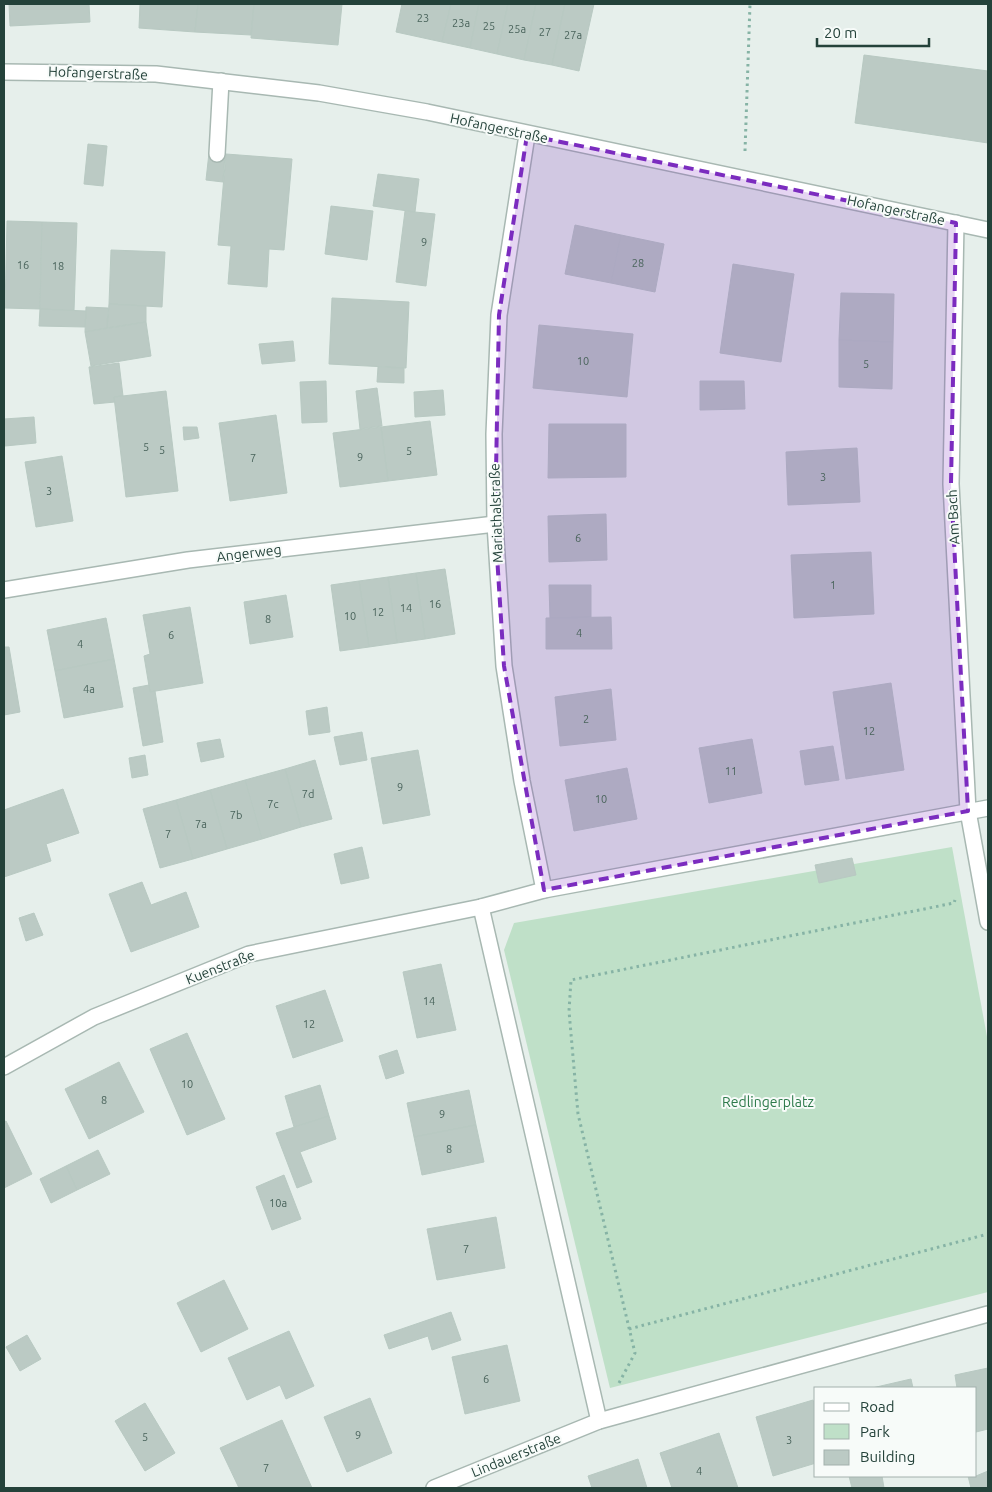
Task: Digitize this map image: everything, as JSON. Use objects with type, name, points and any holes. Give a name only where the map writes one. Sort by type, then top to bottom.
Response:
[{"type":"street","name":"Hofangerstraße","points":[[4,72],[156,74],[319,93],[427,112],[527,135],[743,177],[988,230]]},
{"type":"street","points":[[217,154],[221,81]]},
{"type":"street","name":"Mariathalstraße","points":[[527,135],[499,315],[494,434],[495,524],[504,666],[522,780],[544,890]]},
{"type":"street","name":"Am Bach","points":[[956,223],[952,484],[968,811]]},
{"type":"street","name":"Angerweg","points":[[4,590],[188,560],[495,524]]},
{"type":"street","points":[[988,808],[544,890],[481,907],[599,1421],[988,1314]]},
{"type":"street","points":[[968,811],[988,922]]},
{"type":"street","name":"Kuenstraße","points":[[4,1067],[94,1017],[249,954],[481,907]]},
{"type":"street","name":"Lindauerstraße","points":[[434,1488],[599,1421]]},
{"type":"path","points":[[743,177],[747,124],[750,4]]},
{"type":"path","points":[[599,1421],[635,1353],[578,1114],[569,1012],[571,980],[954,903],[956,894]]},
{"type":"path","points":[[629,1329],[988,1234]]},
{"type":"highlighted area","points":[[527,135],[956,223],[951,484],[968,811],[544,890],[504,666],[495,524],[499,315]]},
{"type":"green space","name":"Redlingerplatz","points":[[952,847],[988,1042],[988,1292],[610,1388],[504,950],[514,923]]},
{"type":"building","points":[[9,4],[89,4],[90,22],[10,26]]},
{"type":"building","points":[[140,4],[198,4],[195,32],[139,28]]},
{"type":"building","points":[[198,4],[254,4],[251,35],[195,32]]},
{"type":"building","points":[[254,4],[342,4],[338,45],[251,38]]},
{"type":"building","points":[[402,4],[451,4],[442,42],[396,32]]},
{"type":"building","points":[[451,4],[479,4],[470,48],[442,42]]},
{"type":"building","points":[[479,4],[508,4],[497,54],[470,48]]},
{"type":"building","points":[[508,4],[536,4],[524,60],[497,54]]},
{"type":"building","points":[[536,4],[565,4],[552,65],[524,60]]},
{"type":"building","points":[[565,4],[594,4],[579,71],[552,65]]},
{"type":"building","points":[[864,55],[988,71],[988,143],[855,123]]},
{"type":"building","points":[[88,144],[107,146],[103,186],[84,184]]},
{"type":"building","points":[[209,153],[225,155],[223,182],[206,180]]},
{"type":"building","points":[[226,154],[292,159],[284,250],[269,249],[267,287],[228,284],[231,246],[218,245]]},
{"type":"building","points":[[378,174],[419,179],[415,212],[373,206]]},
{"type":"building","points":[[331,206],[373,211],[367,260],[325,254]]},
{"type":"building","points":[[405,211],[435,214],[426,286],[396,282]]},
{"type":"building","points":[[7,221],[42,222],[40,309],[5,308]]},
{"type":"building","points":[[42,222],[77,223],[74,311],[40,309]]},
{"type":"building","points":[[575,225],[621,235],[611,283],[565,274]]},
{"type":"building","points":[[621,235],[664,244],[655,292],[611,283]]},
{"type":"building","points":[[111,250],[165,252],[162,307],[109,304]]},
{"type":"building","points":[[733,264],[794,274],[781,362],[720,353]]},
{"type":"building","points":[[841,293],[894,294],[893,342],[839,340]]},
{"type":"building","points":[[332,298],[409,302],[406,368],[329,364]]},
{"type":"building","points":[[109,304],[146,306],[146,322],[107,328]]},
{"type":"building","points":[[86,307],[108,308],[107,328],[85,332]]},
{"type":"building","points":[[40,309],[86,311],[85,327],[39,326]]},
{"type":"building","points":[[146,322],[151,356],[91,366],[85,332]]},
{"type":"building","points":[[539,325],[633,334],[627,397],[533,388]]},
{"type":"building","points":[[839,340],[893,342],[892,389],[839,387]]},
{"type":"building","points":[[293,341],[295,361],[262,364],[259,344]]},
{"type":"building","points":[[119,363],[123,396],[114,397],[115,402],[94,404],[89,367]]},
{"type":"building","points":[[378,367],[404,368],[404,383],[377,382]]},
{"type":"building","points":[[326,381],[327,422],[302,423],[300,382]]},
{"type":"building","points":[[700,381],[744,381],[745,409],[700,410]]},
{"type":"building","points":[[377,388],[382,426],[360,429],[356,391]]},
{"type":"building","points":[[443,390],[445,415],[415,417],[414,392]]},
{"type":"building","points":[[166,391],[178,491],[126,497],[114,397]]},
{"type":"building","points":[[276,415],[287,493],[230,501],[219,423]]},
{"type":"building","points":[[34,417],[36,443],[5,446],[4,419]]},
{"type":"building","points":[[430,421],[437,475],[388,481],[381,427]]},
{"type":"building","points":[[549,424],[626,424],[626,477],[548,478]]},
{"type":"building","points":[[183,427],[197,427],[199,438],[184,440]]},
{"type":"building","points":[[381,427],[388,481],[340,487],[333,433]]},
{"type":"building","points":[[857,448],[860,502],[788,505],[786,452]]},
{"type":"building","points":[[62,456],[73,521],[36,527],[25,462]]},
{"type":"building","points":[[606,514],[607,560],[549,562],[548,516]]},
{"type":"building","points":[[871,552],[874,614],[794,618],[791,555]]},
{"type":"building","points":[[445,569],[455,634],[425,639],[416,573]]},
{"type":"building","points":[[416,573],[425,639],[397,643],[388,577]]},
{"type":"building","points":[[388,577],[397,643],[369,647],[359,581]]},
{"type":"building","points":[[359,581],[369,647],[340,651],[331,585]]},
{"type":"building","points":[[549,585],[591,585],[591,617],[550,618]]},
{"type":"building","points":[[286,595],[293,637],[250,644],[244,602]]},
{"type":"building","points":[[190,607],[203,683],[150,692],[144,656],[150,654],[143,615]]},
{"type":"building","points":[[611,617],[612,649],[546,649],[546,618]]},
{"type":"building","points":[[106,618],[114,659],[55,671],[47,630]]},
{"type":"building","points":[[4,647],[9,647],[20,712],[4,715]]},
{"type":"building","points":[[114,659],[123,707],[64,718],[55,671]]},
{"type":"building","points":[[891,683],[904,770],[846,779],[833,692]]},
{"type":"building","points":[[149,685],[150,692],[155,691],[163,742],[143,746],[133,688]]},
{"type":"building","points":[[611,689],[616,740],[560,746],[555,697]]},
{"type":"building","points":[[327,707],[330,732],[309,735],[306,711]]},
{"type":"building","points":[[362,732],[367,760],[340,765],[334,737]]},
{"type":"building","points":[[220,739],[224,757],[201,762],[197,743]]},
{"type":"building","points":[[752,739],[762,793],[709,803],[699,748]]},
{"type":"building","points":[[833,746],[839,780],[805,785],[800,751]]},
{"type":"building","points":[[418,750],[430,815],[383,824],[371,758]]},
{"type":"building","points":[[145,755],[148,775],[132,778],[129,758]]},
{"type":"building","points":[[315,760],[332,819],[301,827],[285,769]]},
{"type":"building","points":[[627,768],[637,819],[574,831],[565,780]]},
{"type":"building","points":[[285,769],[301,827],[262,839],[245,780]]},
{"type":"building","points":[[245,780],[262,839],[227,849],[210,790]]},
{"type":"building","points":[[63,789],[79,833],[46,844],[51,861],[4,877],[4,810]]},
{"type":"building","points":[[210,790],[227,849],[193,859],[176,800]]},
{"type":"building","points":[[176,800],[193,859],[160,868],[143,809]]},
{"type":"building","points":[[362,847],[369,878],[341,884],[334,854]]},
{"type":"building","points":[[852,858],[856,875],[819,883],[815,865]]},
{"type":"building","points":[[142,882],[151,905],[186,892],[199,927],[131,952],[109,894]]},
{"type":"building","points":[[34,913],[43,935],[26,941],[19,918]]},
{"type":"building","points":[[441,964],[456,1030],[417,1038],[403,972]]},
{"type":"building","points":[[325,990],[343,1041],[293,1058],[276,1006]]},
{"type":"building","points":[[187,1033],[225,1119],[187,1135],[150,1049]]},
{"type":"building","points":[[397,1050],[404,1073],[386,1079],[379,1056]]},
{"type":"building","points":[[119,1062],[144,1112],[89,1139],[65,1089]]},
{"type":"building","points":[[320,1085],[329,1116],[294,1127],[285,1096]]},
{"type":"building","points":[[469,1090],[476,1125],[414,1137],[407,1103]]},
{"type":"building","points":[[329,1116],[336,1139],[300,1152],[312,1182],[297,1188],[276,1133]]},
{"type":"building","points":[[6,1121],[32,1174],[4,1188],[4,1122]]},
{"type":"building","points":[[476,1125],[484,1162],[422,1175],[414,1137]]},
{"type":"building","points":[[98,1150],[110,1174],[77,1190],[66,1166]]},
{"type":"building","points":[[66,1166],[77,1190],[51,1203],[40,1179]]},
{"type":"building","points":[[284,1175],[301,1219],[272,1230],[256,1187]]},
{"type":"building","points":[[496,1217],[505,1268],[437,1280],[427,1229]]},
{"type":"building","points":[[224,1280],[248,1329],[201,1352],[177,1303]]},
{"type":"building","points":[[451,1312],[461,1340],[432,1350],[428,1336],[389,1349],[384,1335]]},
{"type":"building","points":[[289,1331],[314,1386],[286,1399],[280,1385],[247,1400],[228,1358]]},
{"type":"building","points":[[27,1335],[41,1359],[20,1371],[6,1347]]},
{"type":"building","points":[[507,1345],[520,1401],[465,1414],[452,1357]]},
{"type":"building","points":[[988,1368],[988,1429],[977,1432],[977,1387],[957,1387],[955,1375]]},
{"type":"building","points":[[911,1379],[913,1387],[876,1387]]},
{"type":"building","points":[[370,1398],[392,1453],[347,1472],[324,1417]]},
{"type":"building","points":[[813,1400],[814,1464],[773,1476],[756,1417]]},
{"type":"building","points":[[145,1403],[175,1453],[145,1471],[115,1421]]},
{"type":"building","points":[[282,1420],[312,1488],[239,1488],[220,1448]]},
{"type":"building","points":[[719,1433],[738,1488],[672,1488],[660,1453]]},
{"type":"building","points":[[638,1459],[647,1488],[592,1488],[588,1476]]},
{"type":"building","points":[[988,1471],[988,1488],[971,1488],[968,1477]]},
{"type":"building","points":[[849,1477],[882,1477],[884,1488],[852,1488]]}]
